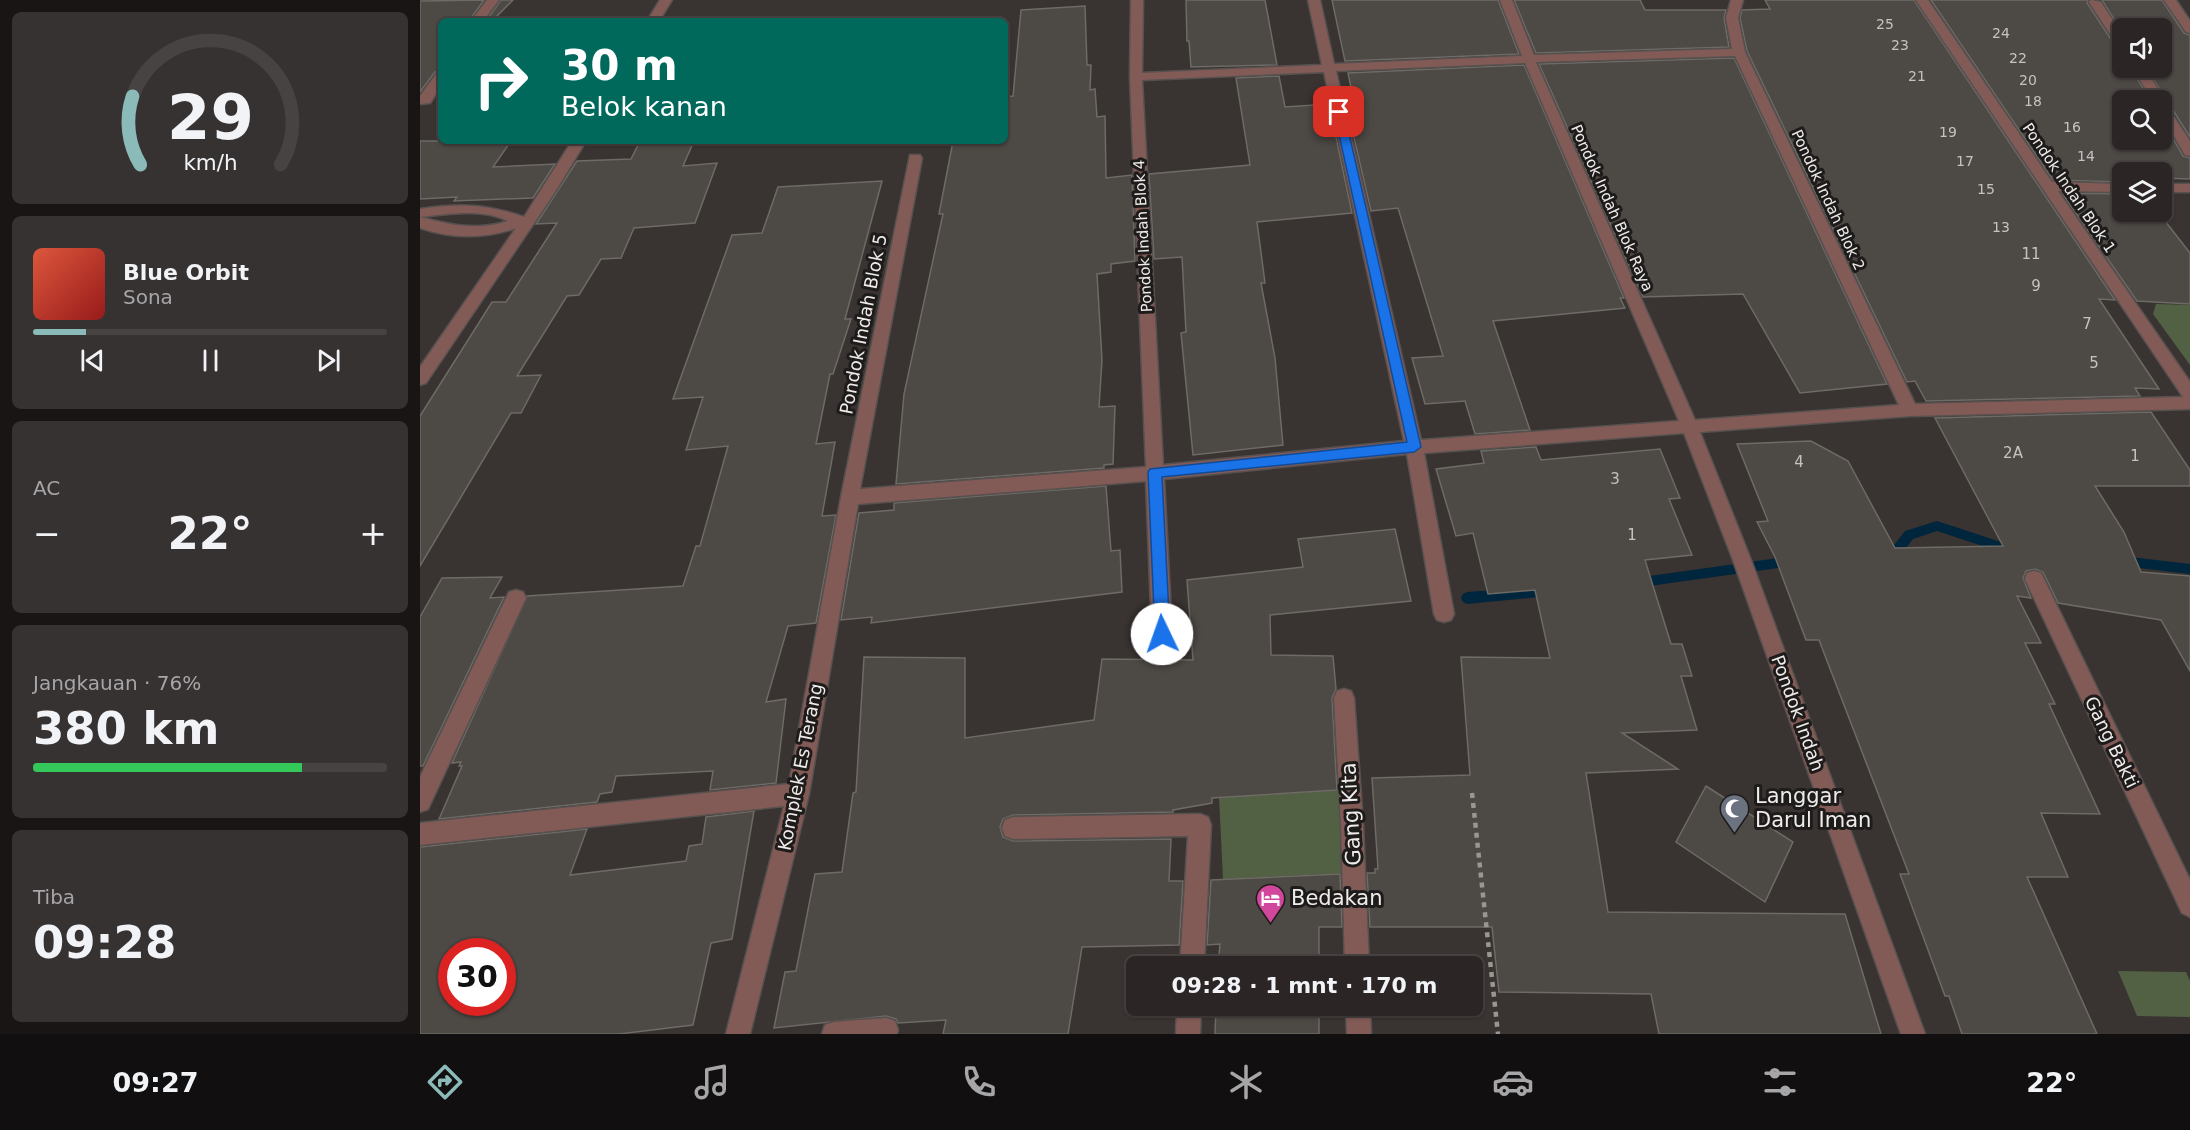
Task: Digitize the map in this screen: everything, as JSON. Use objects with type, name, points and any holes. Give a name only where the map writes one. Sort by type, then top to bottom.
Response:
[{"type":"street","points":[[479,18],[493,0]]},
{"type":"street","points":[[655,18],[666,0]]},
{"type":"street","name":"Pondok Indah Blok 4","points":[[1137,0],[1136,77],[1162,634]]},
{"type":"street","points":[[1314,0],[1414,447],[1444,614]]},
{"type":"street","name":"Pondok Indah Blok Raya","points":[[1506,0],[1529,59],[1690,427]]},
{"type":"street","name":"Pondok Indah Blok 2","points":[[1737,0],[1732,18],[1739,52],[1910,410]]},
{"type":"street","name":"Pondok Indah Blok 1","points":[[1922,0],[2190,395]]},
{"type":"street","points":[[2170,0],[2189,27]]},
{"type":"street","points":[[2095,2],[2112,28]]},
{"type":"street","points":[[1136,77],[1739,52]]},
{"type":"street","points":[[420,100],[426,100],[438,81]]},
{"type":"street","points":[[2172,122],[2190,152]]},
{"type":"street","points":[[420,379],[523,221],[577,144]]},
{"type":"street","name":"Pondok Indah Blok 5","points":[[850,497],[915,158]]},
{"type":"street","points":[[2048,186],[2112,188]]},
{"type":"street","points":[[2172,189],[2190,189]]},
{"type":"street","points":[[420,213],[486,211],[513,216],[523,221]]},
{"type":"street","points":[[420,222],[435,227],[487,231],[523,221]]},
{"type":"street","points":[[850,497],[1155,472],[1414,447],[1910,410],[2190,403]]},
{"type":"street","name":"Pondok Indah","points":[[1690,427],[1745,567],[1913,1034]]},
{"type":"street","name":"Komplek Es Terang","points":[[738,1034],[798,794],[850,497]]},
{"type":"street","name":"Gang Bakti","points":[[2034,579],[2190,905]]},
{"type":"street","points":[[420,801],[516,598]]},
{"type":"street","name":"Gang Kita","points":[[1344,698],[1357,956]]},
{"type":"street","points":[[420,834],[798,794]]},
{"type":"street","points":[[1013,828],[1200,825],[1193,956]]},
{"type":"street","points":[[1188,1034],[1189,1016]]},
{"type":"street","points":[[1358,1016],[1359,1034]]},
{"type":"street","points":[[834,1034],[886,1030]]},
{"type":"path","points":[[1472,793],[1498,1034]]},
{"type":"green space","points":[[2156,304],[2190,305],[2190,365],[2153,314]]},
{"type":"green space","points":[[1257,711],[1261,795],[1344,790],[1347,873],[1223,879],[1215,715]]},
{"type":"green space","points":[[2118,971],[2186,972],[2190,981],[2190,1017],[2137,1016]]},
{"type":"building","points":[[484,0],[471,18],[438,18],[438,71],[420,92],[420,1]]},
{"type":"building","points":[[501,0],[513,0],[495,18],[488,18]]},
{"type":"building","points":[[1186,0],[1265,0],[1277,65],[1191,67],[1189,41],[1187,41]]},
{"type":"building","points":[[1332,0],[1498,0],[1519,54],[1345,61]]},
{"type":"building","points":[[1514,0],[1640,0],[1645,10],[1726,10],[1724,18],[1729,47],[1536,53]]},
{"type":"building","points":[[1765,0],[1914,0],[2115,300],[2099,299],[2159,389],[2135,388],[2140,396],[1926,401],[1915,381],[1907,382],[1747,51],[1740,18],[1742,10],[1770,9]]},
{"type":"building","points":[[1931,0],[2088,0],[2087,3],[2112,41],[2112,78],[2137,78],[2144,90],[2112,90],[2112,150],[2172,150],[2172,137],[2183,156],[2190,158],[2190,179],[2172,178],[2172,162],[2112,162],[2112,182],[2053,180]]},
{"type":"building","points":[[2102,0],[2162,0],[2184,33],[2190,35],[2190,137],[2172,109],[2172,90],[2160,90],[2152,78],[2172,78],[2172,18],[2113,18]]},
{"type":"building","points":[[1085,6],[1087,65],[1091,65],[1090,90],[1095,89],[1097,117],[1105,116],[1106,178],[1132,175],[1135,261],[1111,264],[1111,272],[1097,274],[1102,360],[1099,407],[1115,406],[1113,464],[1104,465],[1104,468],[896,484],[904,394],[943,214],[939,214],[952,144],[1008,144],[1008,97],[1013,96],[1021,10]]},
{"type":"building","points":[[1734,58],[1887,384],[1800,393],[1743,294],[1643,297],[1539,64]]},
{"type":"building","points":[[1524,65],[1624,298],[1620,298],[1625,308],[1493,321],[1530,430],[1475,434],[1465,401],[1425,404],[1412,358],[1443,356],[1398,208],[1371,211],[1346,103],[1354,102],[1348,73]]},
{"type":"building","points":[[1279,76],[1285,107],[1329,104],[1352,213],[1257,222],[1265,283],[1261,283],[1275,358],[1283,445],[1193,455],[1181,333],[1186,332],[1182,257],[1154,259],[1149,174],[1250,165],[1236,78]]},
{"type":"building","points":[[420,141],[438,141],[438,144],[509,144],[493,167],[555,164],[533,198],[454,201],[457,197],[420,199]]},
{"type":"building","points":[[638,144],[693,144],[683,166],[717,163],[695,223],[634,228],[621,258],[601,259],[579,295],[567,296],[517,376],[541,375],[521,413],[511,413],[420,566],[420,416],[492,302],[506,302],[557,223],[536,224],[577,161],[631,159]]},
{"type":"building","points":[[882,181],[845,319],[851,319],[833,374],[830,374],[816,444],[835,442],[822,516],[836,515],[816,623],[788,626],[766,702],[786,699],[776,783],[710,790],[713,771],[616,776],[612,792],[600,794],[597,802],[439,819],[462,766],[459,766],[461,762],[452,763],[527,596],[683,586],[696,546],[700,546],[728,446],[686,450],[703,397],[673,399],[732,235],[762,233],[778,187]]},
{"type":"building","points":[[2062,193],[2112,194],[2112,222],[2166,222],[2190,253],[2190,304],[2137,301]]},
{"type":"building","points":[[2151,412],[2190,470],[2190,486],[2095,486],[2124,532],[2141,572],[2190,576],[2190,671],[2161,620],[2058,603],[2043,572],[2035,569],[2026,571],[2023,578],[2031,598],[2017,596],[2041,643],[2025,643],[2055,704],[2049,704],[2100,814],[2041,813],[2068,877],[2027,877],[2097,1034],[1962,1034],[1949,996],[1945,996],[1900,874],[1909,874],[1819,640],[1806,640],[1775,557],[1757,522],[1768,521],[1737,444],[1811,441],[1848,461],[1895,548],[2003,546],[1935,418]]},
{"type":"building","points":[[1536,447],[1541,460],[1660,449],[1680,498],[1669,499],[1692,555],[1645,560],[1671,644],[1682,644],[1692,676],[1681,676],[1697,730],[1622,733],[1678,769],[1586,773],[1608,912],[1845,914],[1881,1034],[1659,1034],[1651,994],[1499,992],[1492,927],[1370,927],[1367,873],[1375,873],[1375,869],[1378,869],[1372,778],[1470,775],[1461,657],[1550,658],[1535,590],[1488,594],[1473,533],[1456,536],[1436,469],[1484,463],[1481,451]]},
{"type":"building","points":[[1106,486],[1111,551],[1120,550],[1122,592],[871,623],[872,617],[841,620],[859,513],[894,510],[894,503]]},
{"type":"building","points":[[1395,529],[1411,601],[1270,615],[1271,655],[1333,656],[1336,689],[1332,698],[1337,790],[1212,798],[1212,803],[1173,810],[1173,812],[1013,815],[1003,819],[1000,827],[1003,837],[1013,841],[1171,839],[1169,881],[1183,881],[1179,945],[1082,947],[1068,1034],[943,1034],[946,1020],[898,1023],[896,1019],[886,1016],[774,1028],[785,972],[796,971],[815,874],[842,872],[853,793],[856,792],[864,657],[965,658],[965,738],[1094,720],[1102,659],[1193,660],[1187,580],[1303,567],[1298,539]]},
{"type":"building","points":[[502,577],[490,598],[504,597],[423,766],[420,766],[420,617],[442,578]]},
{"type":"building","points":[[1706,786],[1793,842],[1765,902],[1676,842]]},
{"type":"building","points":[[754,811],[732,939],[711,943],[693,1025],[619,1034],[420,1034],[420,847],[587,829],[570,875],[686,861],[689,846],[702,844],[706,817]]},
{"type":"building","name":"Bedakan","points":[[1340,874],[1342,927],[1319,927],[1319,956],[1219,956],[1220,944],[1207,945],[1211,880]]},
{"type":"building","points":[[1216,1016],[1319,1016],[1319,1034],[1215,1034]]},
{"type":"waterway","points":[[1889,555],[1894,554],[1909,535],[1937,526],[2004,548],[2015,549]]},
{"type":"waterway","points":[[1635,583],[1793,561]]},
{"type":"waterway","points":[[2122,561],[2190,569]]},
{"type":"waterway","points":[[1467,598],[1549,591]]},
{"type":"place","name":"Langgar Darul Iman","points":[[1734,834]]},
{"type":"place","name":"Bedakan","points":[[1270,924]]},
{"type":"route","points":[[1162,634],[1155,472],[1414,447],[1339,112]]}]
